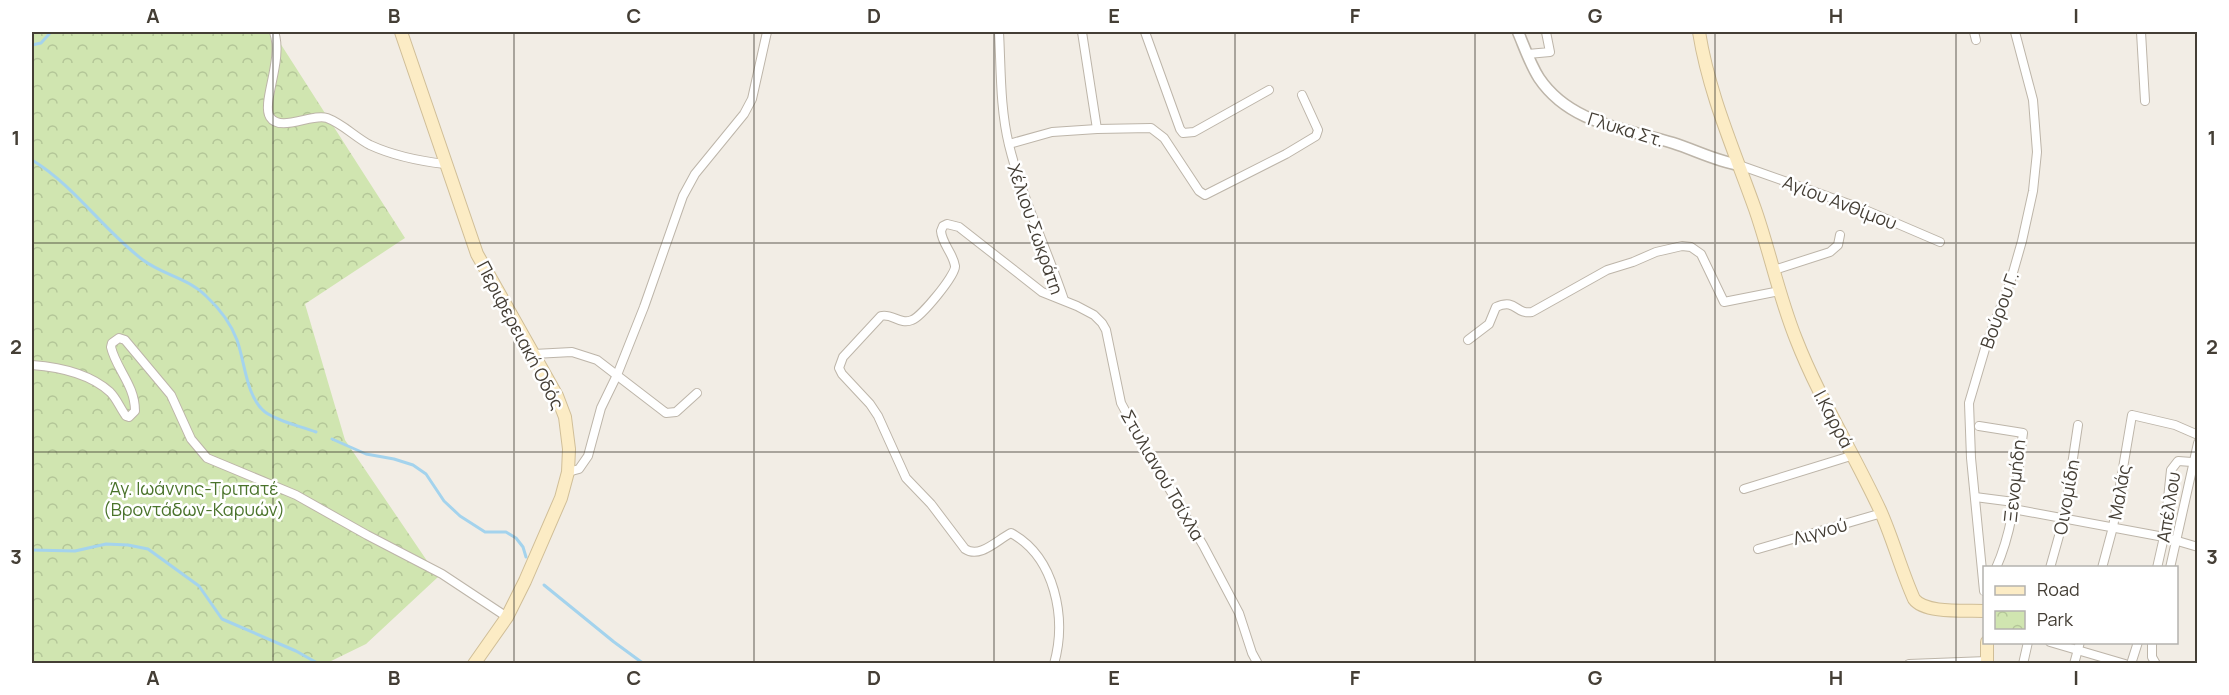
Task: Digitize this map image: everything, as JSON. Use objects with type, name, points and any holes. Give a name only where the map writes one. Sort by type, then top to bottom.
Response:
[{"type":"main road","name":"Περιφερειακή Οδός","points":[[401,32],[477,254],[557,396],[565,417],[569,449],[568,472],[554,517],[507,617],[474,663]]},
{"type":"main road","name":"Ι.Καρρά","points":[[1699,32],[1705,68],[1715,102],[1739,165],[1780,291],[1810,373],[1882,513],[1911,593],[1917,604],[1933,609],[1983,611]]},
{"type":"main road","points":[[1986,644],[1987,662]]},
{"type":"street","points":[[274,32],[278,57],[267,105],[274,121],[285,123],[323,117],[370,144],[411,159],[445,164]]},
{"type":"street","points":[[568,472],[579,469],[588,456],[601,408],[617,375],[647,298],[683,196],[695,174],[744,114],[752,99],[767,32]]},
{"type":"street","name":"Χέλιου Σωκράτη","points":[[999,32],[1003,114],[1009,144],[1016,171],[1064,300]]},
{"type":"street","points":[[1082,32],[1097,129]]},
{"type":"street","points":[[1145,32],[1183,133],[1194,132],[1269,90]]},
{"type":"street","name":"Γλυκα Στ.","points":[[1518,32],[1537,74],[1561,100],[1584,117],[1739,165]]},
{"type":"street","points":[[1528,54],[1550,52],[1546,32]]},
{"type":"street","name":"Βούρου Γ.","points":[[1983,581],[1970,447],[1969,403],[1987,342],[2010,283],[2028,217],[2036,169],[2037,137],[2034,106],[2015,32]]},
{"type":"street","points":[[2141,32],[2145,101]]},
{"type":"street","points":[[1009,144],[1047,133],[1097,129],[1146,128],[1156,130],[1164,138],[1199,191],[1205,195],[1286,154],[1316,136],[1318,130],[1302,95]]},
{"type":"street","name":"Αγίου Ανθίμου","points":[[1739,165],[1863,209],[1940,242]]},
{"type":"street","name":"Χέλιου Σωκράτη","points":[[1054,663],[1059,642],[1057,607],[1051,580],[1042,561],[1013,533],[980,551],[972,552],[965,549],[931,504],[906,478],[878,416],[839,368],[843,357],[881,316],[891,316],[902,322],[916,318],[951,279],[955,266],[941,231],[947,224],[959,227],[1042,292],[1064,300]]},
{"type":"street","points":[[1774,270],[1830,252],[1838,245],[1840,235]]},
{"type":"street","points":[[1468,340],[1489,324],[1496,307],[1512,304],[1522,312],[1532,312],[1607,270],[1678,246],[1691,247],[1701,254],[1724,302],[1780,291]]},
{"type":"street","name":"Στυλιανού Τσίχλα","points":[[1064,300],[1094,315],[1104,327],[1121,403],[1203,545],[1239,613],[1258,663]]},
{"type":"street","points":[[32,365],[68,370],[99,383],[111,393],[123,413],[129,417],[135,411],[135,403],[124,372],[111,347],[115,340],[119,338],[125,340],[171,395],[191,439],[207,458],[296,495],[442,574],[507,617]]},
{"type":"street","points":[[534,354],[555,352],[597,360],[666,413],[676,412],[697,393]]},
{"type":"street","name":"Μαλάς","points":[[2102,566],[2113,527],[2132,415],[2175,425],[2198,435]]},
{"type":"street","name":"Οινομίδη","points":[[2050,566],[2064,518],[2078,425]]},
{"type":"street","name":"Ξενομήδη","points":[[1979,426],[2023,433],[2014,505],[2002,555],[1996,566]]},
{"type":"street","points":[[2170,566],[2198,443]]},
{"type":"street","points":[[1744,489],[1854,455]]},
{"type":"street","name":"Απέλλου","points":[[2157,566],[2164,537],[2171,470],[2178,461],[2192,462]]},
{"type":"street","points":[[1975,497],[2064,518],[2164,537],[2198,548]]},
{"type":"street","name":"Λιγνού","points":[[1758,549],[1882,513]]},
{"type":"street","points":[[2022,663],[2027,644]]},
{"type":"street","points":[[2131,663],[2137,644]]},
{"type":"street","points":[[2152,644],[2152,657],[2156,663]]},
{"type":"street","points":[[2074,663],[2078,646],[2125,663]]},
{"type":"street","points":[[1909,663],[1987,662]]},
{"type":"green space","name":"Άγ. Ιωάννης-Τριπατέ (Βροντάδων-Καρυών)","points":[[32,32],[273,32],[405,238],[305,304],[345,440],[438,577],[366,644],[327,663],[32,663]]},
{"type":"waterway","points":[[32,45],[41,43],[51,32]]},
{"type":"waterway","points":[[32,160],[62,182],[143,260],[191,285],[206,296],[224,317],[234,334],[250,388],[259,406],[265,412],[290,424],[316,432]]},
{"type":"waterway","points":[[332,439],[366,454],[413,465],[426,474],[444,501],[460,516],[485,532],[506,532],[516,538],[523,547],[526,557]]},
{"type":"waterway","points":[[32,550],[75,551],[106,544],[148,549],[199,586],[222,619],[296,651],[319,664]]},
{"type":"waterway","points":[[544,585],[644,664]]}]
